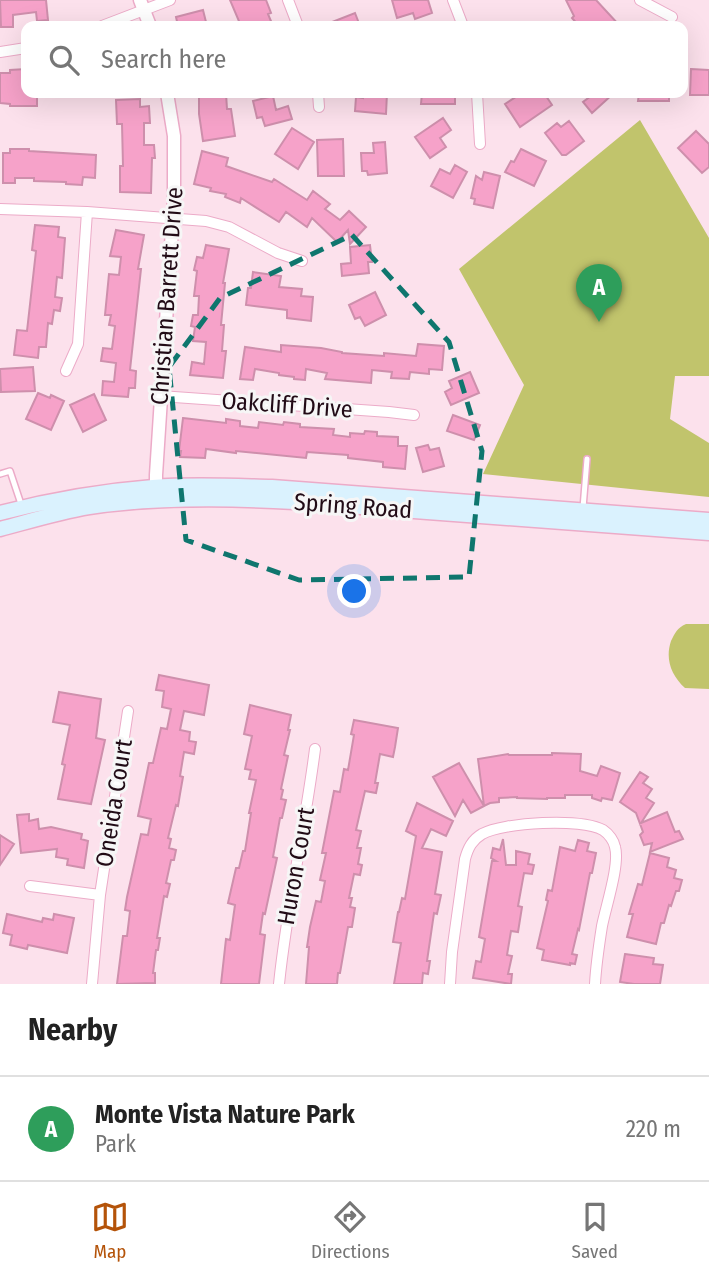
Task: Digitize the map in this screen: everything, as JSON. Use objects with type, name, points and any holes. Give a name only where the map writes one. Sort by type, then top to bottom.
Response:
[{"type":"main road","name":"Spring Road","points":[[0,513],[73,497],[272,487],[709,520]]},
{"type":"main road","name":"Spring Road","points":[[0,529],[47,516],[156,494],[709,533]]},
{"type":"street","points":[[112,21],[143,5],[170,0]]},
{"type":"street","points":[[288,0],[296,21]]},
{"type":"street","points":[[453,0],[461,21]]},
{"type":"street","points":[[640,0],[672,16]]},
{"type":"street","points":[[0,52],[21,49]]},
{"type":"street","name":"Christian Barrett Drive","points":[[156,494],[174,200],[174,146],[168,98]]},
{"type":"street","points":[[318,98],[319,107]]},
{"type":"street","points":[[477,98],[480,144]]},
{"type":"street","points":[[0,209],[206,221],[229,227],[278,253],[302,261]]},
{"type":"street","points":[[66,371],[78,344],[87,212]]},
{"type":"street","name":"Oakcliff Drive","points":[[160,396],[414,415]]},
{"type":"street","name":"Oneida Court","points":[[92,984],[100,895],[128,711]]},
{"type":"street","name":"Huron Court","points":[[279,984],[288,911],[315,749]]},
{"type":"street","points":[[450,984],[452,952],[469,846],[484,833],[541,822],[576,824],[602,830],[610,836],[616,848],[617,862],[602,925],[595,984]]},
{"type":"street","name":"Oneida Court","points":[[30,886],[100,895]]},
{"type":"lane","points":[[582,510],[587,458]]},
{"type":"lane","points":[[0,474],[10,471],[22,507]]},
{"type":"highlighted area","points":[[352,235],[449,342],[482,451],[469,577],[299,580],[186,540],[169,367],[220,298]]},
{"type":"green space","points":[[640,120],[709,238],[709,376],[675,376],[670,419],[709,443],[709,497],[483,474],[524,385],[459,269]]},
{"type":"green space","points":[[686,624],[709,624],[709,689],[685,688],[670,666],[671,641],[678,629]]},
{"type":"building","points":[[0,0],[46,0],[48,20],[37,21],[36,12],[13,15],[13,27],[1,27]]},
{"type":"building","points":[[230,0],[266,0],[271,21],[239,21]]},
{"type":"building","points":[[392,0],[428,0],[432,13],[415,19],[413,13],[397,18]]},
{"type":"building","points":[[566,0],[596,0],[615,21],[575,21],[572,18],[574,16]]},
{"type":"building","points":[[203,10],[206,21],[177,21],[176,17]]},
{"type":"building","points":[[355,13],[358,21],[335,21]]},
{"type":"building","points":[[21,69],[21,98],[37,98],[37,106],[10,106],[0,103],[0,73],[10,73],[10,70]]},
{"type":"building","points":[[691,69],[709,70],[709,95],[690,95]]},
{"type":"building","points":[[199,98],[226,98],[227,109],[231,109],[235,136],[203,141]]},
{"type":"building","points":[[273,98],[276,110],[288,106],[292,119],[265,126],[262,117],[257,118],[253,101]]},
{"type":"building","points":[[356,98],[387,98],[386,114],[355,111]]},
{"type":"building","points":[[422,98],[455,98],[455,104],[421,104]]},
{"type":"building","points":[[514,98],[547,98],[552,105],[520,127],[505,104]]},
{"type":"building","points":[[588,98],[608,98],[592,113],[583,102]]},
{"type":"building","points":[[638,98],[669,98],[669,101],[638,101]]},
{"type":"building","points":[[140,99],[140,107],[149,106],[150,123],[144,123],[144,145],[154,145],[151,193],[120,192],[120,166],[123,166],[122,124],[117,124],[116,100]]},
{"type":"building","points":[[443,118],[451,130],[440,138],[446,147],[430,158],[415,137]]},
{"type":"building","points":[[569,121],[584,141],[566,155],[562,155],[545,133],[557,123],[561,127]]},
{"type":"building","points":[[292,128],[314,142],[298,169],[275,154]]},
{"type":"building","points":[[696,131],[709,144],[709,167],[702,173],[678,148]]},
{"type":"building","points":[[343,139],[344,176],[318,176],[317,140]]},
{"type":"building","points":[[385,142],[387,173],[368,175],[367,171],[362,171],[361,153],[374,153],[373,143]]},
{"type":"building","points":[[10,149],[96,155],[95,178],[83,177],[82,185],[34,181],[34,178],[15,178],[15,183],[3,183],[3,153],[10,153]]},
{"type":"building","points":[[521,149],[546,161],[534,186],[505,172]]},
{"type":"building","points":[[202,151],[228,158],[226,166],[272,182],[274,179],[307,200],[313,191],[330,204],[325,209],[340,220],[349,211],[366,227],[350,244],[348,230],[337,242],[312,218],[307,227],[286,212],[279,222],[241,198],[240,203],[225,197],[226,194],[194,184]]},
{"type":"building","points":[[455,165],[467,172],[453,198],[431,186],[440,169],[450,174]]},
{"type":"building","points":[[484,172],[500,176],[493,208],[474,204],[475,199],[471,198],[476,176],[482,180]]},
{"type":"building","points":[[35,225],[59,227],[58,237],[65,238],[62,278],[57,277],[55,297],[62,298],[60,311],[54,310],[52,324],[48,323],[46,347],[39,347],[38,358],[14,355],[17,330],[27,331],[36,251],[32,250]]},
{"type":"building","points":[[116,230],[144,235],[138,269],[141,269],[130,370],[136,371],[135,388],[129,388],[128,397],[102,395],[103,381],[114,382],[116,363],[101,361],[103,348],[112,349],[115,326],[109,325],[111,315],[105,315],[109,274],[119,275],[121,257],[110,256]]},
{"type":"building","points":[[206,245],[229,249],[223,283],[221,325],[224,325],[222,351],[226,351],[223,378],[190,375],[192,362],[204,364],[206,342],[193,341],[195,327],[191,326],[193,315],[198,315],[199,296],[194,296],[197,271],[194,270],[197,257],[203,258]]},
{"type":"building","points":[[370,245],[372,262],[368,262],[369,273],[342,276],[341,264],[351,263],[350,247]]},
{"type":"building","points":[[253,272],[281,276],[279,287],[302,289],[301,296],[313,297],[311,321],[287,318],[287,310],[246,305]]},
{"type":"building","points":[[375,292],[386,315],[365,326],[360,317],[355,319],[349,305]]},
{"type":"building","points":[[418,344],[444,346],[442,370],[429,369],[429,374],[410,372],[409,379],[391,378],[392,372],[372,370],[371,383],[325,379],[327,373],[306,369],[305,380],[255,369],[253,380],[240,379],[245,347],[281,352],[281,345],[321,348],[342,353],[416,356]]},
{"type":"building","points":[[33,367],[35,391],[1,392],[0,369]]},
{"type":"building","points":[[470,372],[479,393],[451,405],[445,392],[452,388],[449,381]]},
{"type":"building","points":[[38,393],[64,401],[51,430],[26,419]]},
{"type":"building","points":[[94,394],[106,420],[83,432],[70,405]]},
{"type":"building","points":[[453,415],[480,425],[474,440],[447,431]]},
{"type":"building","points":[[183,418],[226,423],[226,419],[240,421],[240,426],[258,428],[259,422],[283,425],[284,422],[300,424],[300,427],[334,429],[333,435],[350,437],[350,433],[377,432],[377,436],[398,437],[398,446],[407,446],[405,469],[383,467],[383,462],[348,458],[348,455],[307,452],[306,458],[206,449],[205,458],[180,457]]},
{"type":"building","points":[[428,445],[430,450],[439,448],[444,466],[423,472],[416,448]]},
{"type":"building","points":[[159,675],[209,685],[204,715],[184,711],[180,730],[190,732],[189,741],[196,742],[194,754],[184,752],[178,806],[176,805],[168,838],[171,839],[169,848],[176,850],[166,883],[170,884],[167,897],[164,896],[157,938],[160,938],[153,973],[155,983],[117,984],[123,936],[127,936],[130,911],[125,910],[127,897],[141,834],[148,835],[151,819],[138,816],[149,763],[153,763],[161,728],[167,729],[171,709],[162,707],[164,691],[156,690]]},
{"type":"building","points":[[59,692],[101,699],[96,738],[105,740],[91,804],[58,799],[70,725],[53,722]]},
{"type":"building","points":[[250,705],[291,715],[284,755],[288,756],[281,789],[281,799],[286,800],[273,857],[277,858],[265,914],[263,913],[260,934],[265,935],[259,984],[221,984],[226,939],[230,940],[235,905],[228,903],[236,868],[239,868],[245,851],[256,780],[249,779],[251,770],[245,769],[252,736],[244,734]]},
{"type":"building","points":[[354,720],[398,728],[395,747],[393,757],[380,754],[376,793],[365,791],[356,830],[361,831],[357,848],[361,848],[358,864],[362,865],[360,875],[354,874],[349,898],[352,898],[350,907],[355,908],[352,927],[348,927],[337,984],[306,984],[310,927],[316,901],[321,902],[325,881],[320,880],[326,853],[322,853],[334,791],[340,792],[344,769],[348,770]]},
{"type":"building","points":[[508,754],[581,754],[580,771],[597,776],[601,766],[620,773],[612,800],[602,798],[601,801],[592,798],[592,795],[565,795],[565,798],[547,799],[517,797],[499,798],[499,802],[484,806],[478,759]]},
{"type":"building","points":[[459,763],[484,806],[471,813],[463,800],[455,816],[433,777]]},
{"type":"building","points":[[640,772],[648,777],[643,783],[652,789],[646,798],[654,803],[641,823],[667,812],[675,832],[679,831],[683,839],[650,852],[652,843],[644,845],[640,835],[643,832],[636,813],[620,802]]},
{"type":"building","points":[[417,803],[453,821],[446,836],[431,829],[422,848],[442,852],[435,894],[441,895],[437,914],[434,913],[427,961],[430,961],[428,974],[423,973],[422,984],[394,984],[401,943],[393,942],[398,912],[402,898],[405,899],[416,836],[406,831]]},
{"type":"building","points":[[29,814],[29,821],[38,819],[39,829],[51,827],[82,834],[81,839],[88,841],[84,868],[67,865],[68,859],[56,857],[57,849],[21,853],[17,815]]},
{"type":"building","points":[[0,835],[14,844],[0,865]]},
{"type":"building","points":[[503,839],[506,865],[516,865],[516,851],[530,854],[528,864],[534,865],[532,874],[524,873],[518,906],[522,907],[518,932],[511,931],[507,955],[512,956],[508,974],[512,974],[511,984],[473,978],[476,961],[481,962],[485,939],[479,937],[492,861],[496,861],[491,858],[493,848],[500,850]]},
{"type":"building","points":[[578,840],[589,843],[587,851],[596,853],[572,954],[577,955],[575,964],[542,960],[544,950],[537,948],[548,890],[552,891],[560,847],[575,851]]},
{"type":"building","points":[[650,853],[669,858],[667,867],[676,870],[674,878],[682,880],[679,891],[676,891],[671,906],[669,905],[664,923],[661,923],[656,944],[627,937],[633,914],[629,914],[638,884],[642,885]]},
{"type":"building","points":[[7,914],[42,922],[43,918],[53,920],[54,914],[74,918],[67,953],[28,945],[27,949],[10,945],[12,935],[3,933]]},
{"type":"building","points":[[625,954],[654,958],[653,964],[663,965],[660,984],[620,982]]},
{"type":"place","name":"Monte Vista Nature Park","points":[[599,322]]}]
